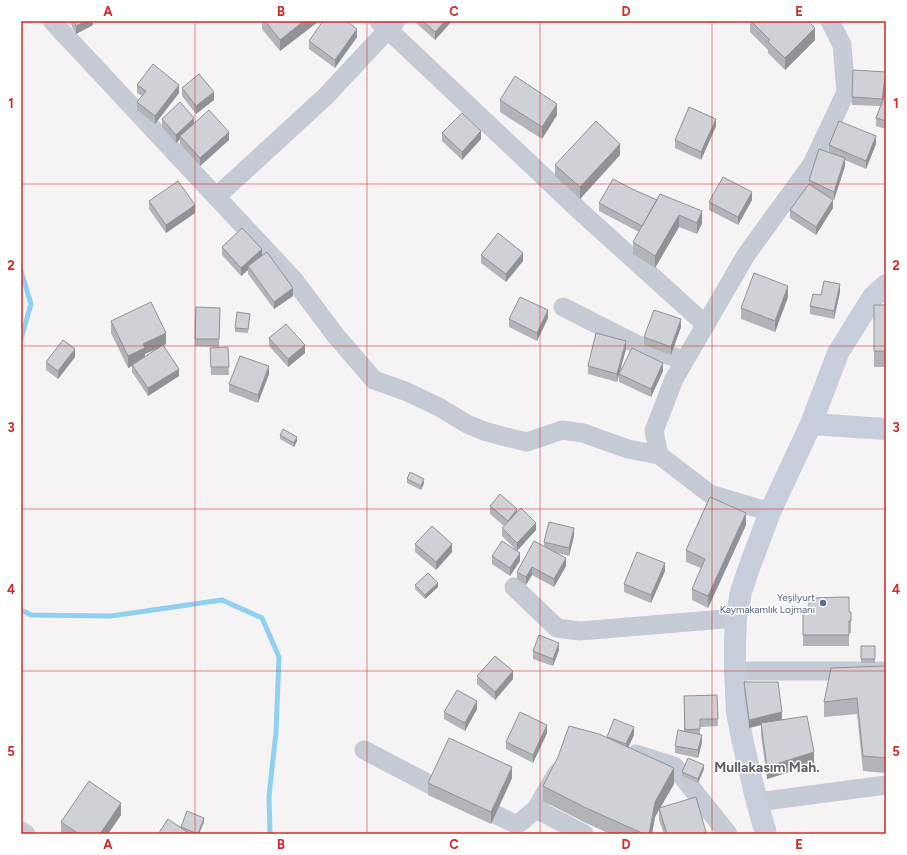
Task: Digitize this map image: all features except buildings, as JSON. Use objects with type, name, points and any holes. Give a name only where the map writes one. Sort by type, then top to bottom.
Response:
[{"type":"main road","points":[[766,834],[757,802],[737,712],[734,641],[736,618],[741,592],[770,512],[811,424],[838,353],[873,297],[886,285]]},
{"type":"main road","points":[[811,424],[886,429]]},
{"type":"street","points":[[52,21],[294,280],[336,336],[374,380],[405,391],[484,431],[502,436],[527,442],[562,430],[583,433],[628,449],[659,455],[710,494],[770,512]]},
{"type":"street","points":[[659,455],[654,431],[674,380],[746,255],[812,164],[846,92],[842,45],[830,21]]},
{"type":"street","points":[[216,197],[326,96],[388,24],[580,211],[706,324]]},
{"type":"street","points":[[563,307],[646,349],[685,360]]},
{"type":"street","points":[[514,587],[557,628],[580,630],[736,618]]},
{"type":"street","points":[[735,672],[886,671]]},
{"type":"street","points":[[623,749],[674,766],[728,834]]},
{"type":"street","points":[[364,750],[431,785],[517,825],[536,809],[564,761]]},
{"type":"street","points":[[757,802],[886,786]]},
{"type":"street","points":[[536,809],[584,834]]},
{"type":"street","points":[[21,831],[26,834]]},
{"type":"waterway","points":[[21,271],[31,304],[21,339]]},
{"type":"waterway","points":[[21,610],[31,615],[111,616],[222,600],[262,618],[279,657],[276,732],[269,796],[270,834]]},
{"type":"place","name":"Yeşilyurt Kaymakamlık Lojmanı","points":[[823,603]]},
{"type":"district","name":"Mullakasım Mah.","points":[[767,767]]}]
